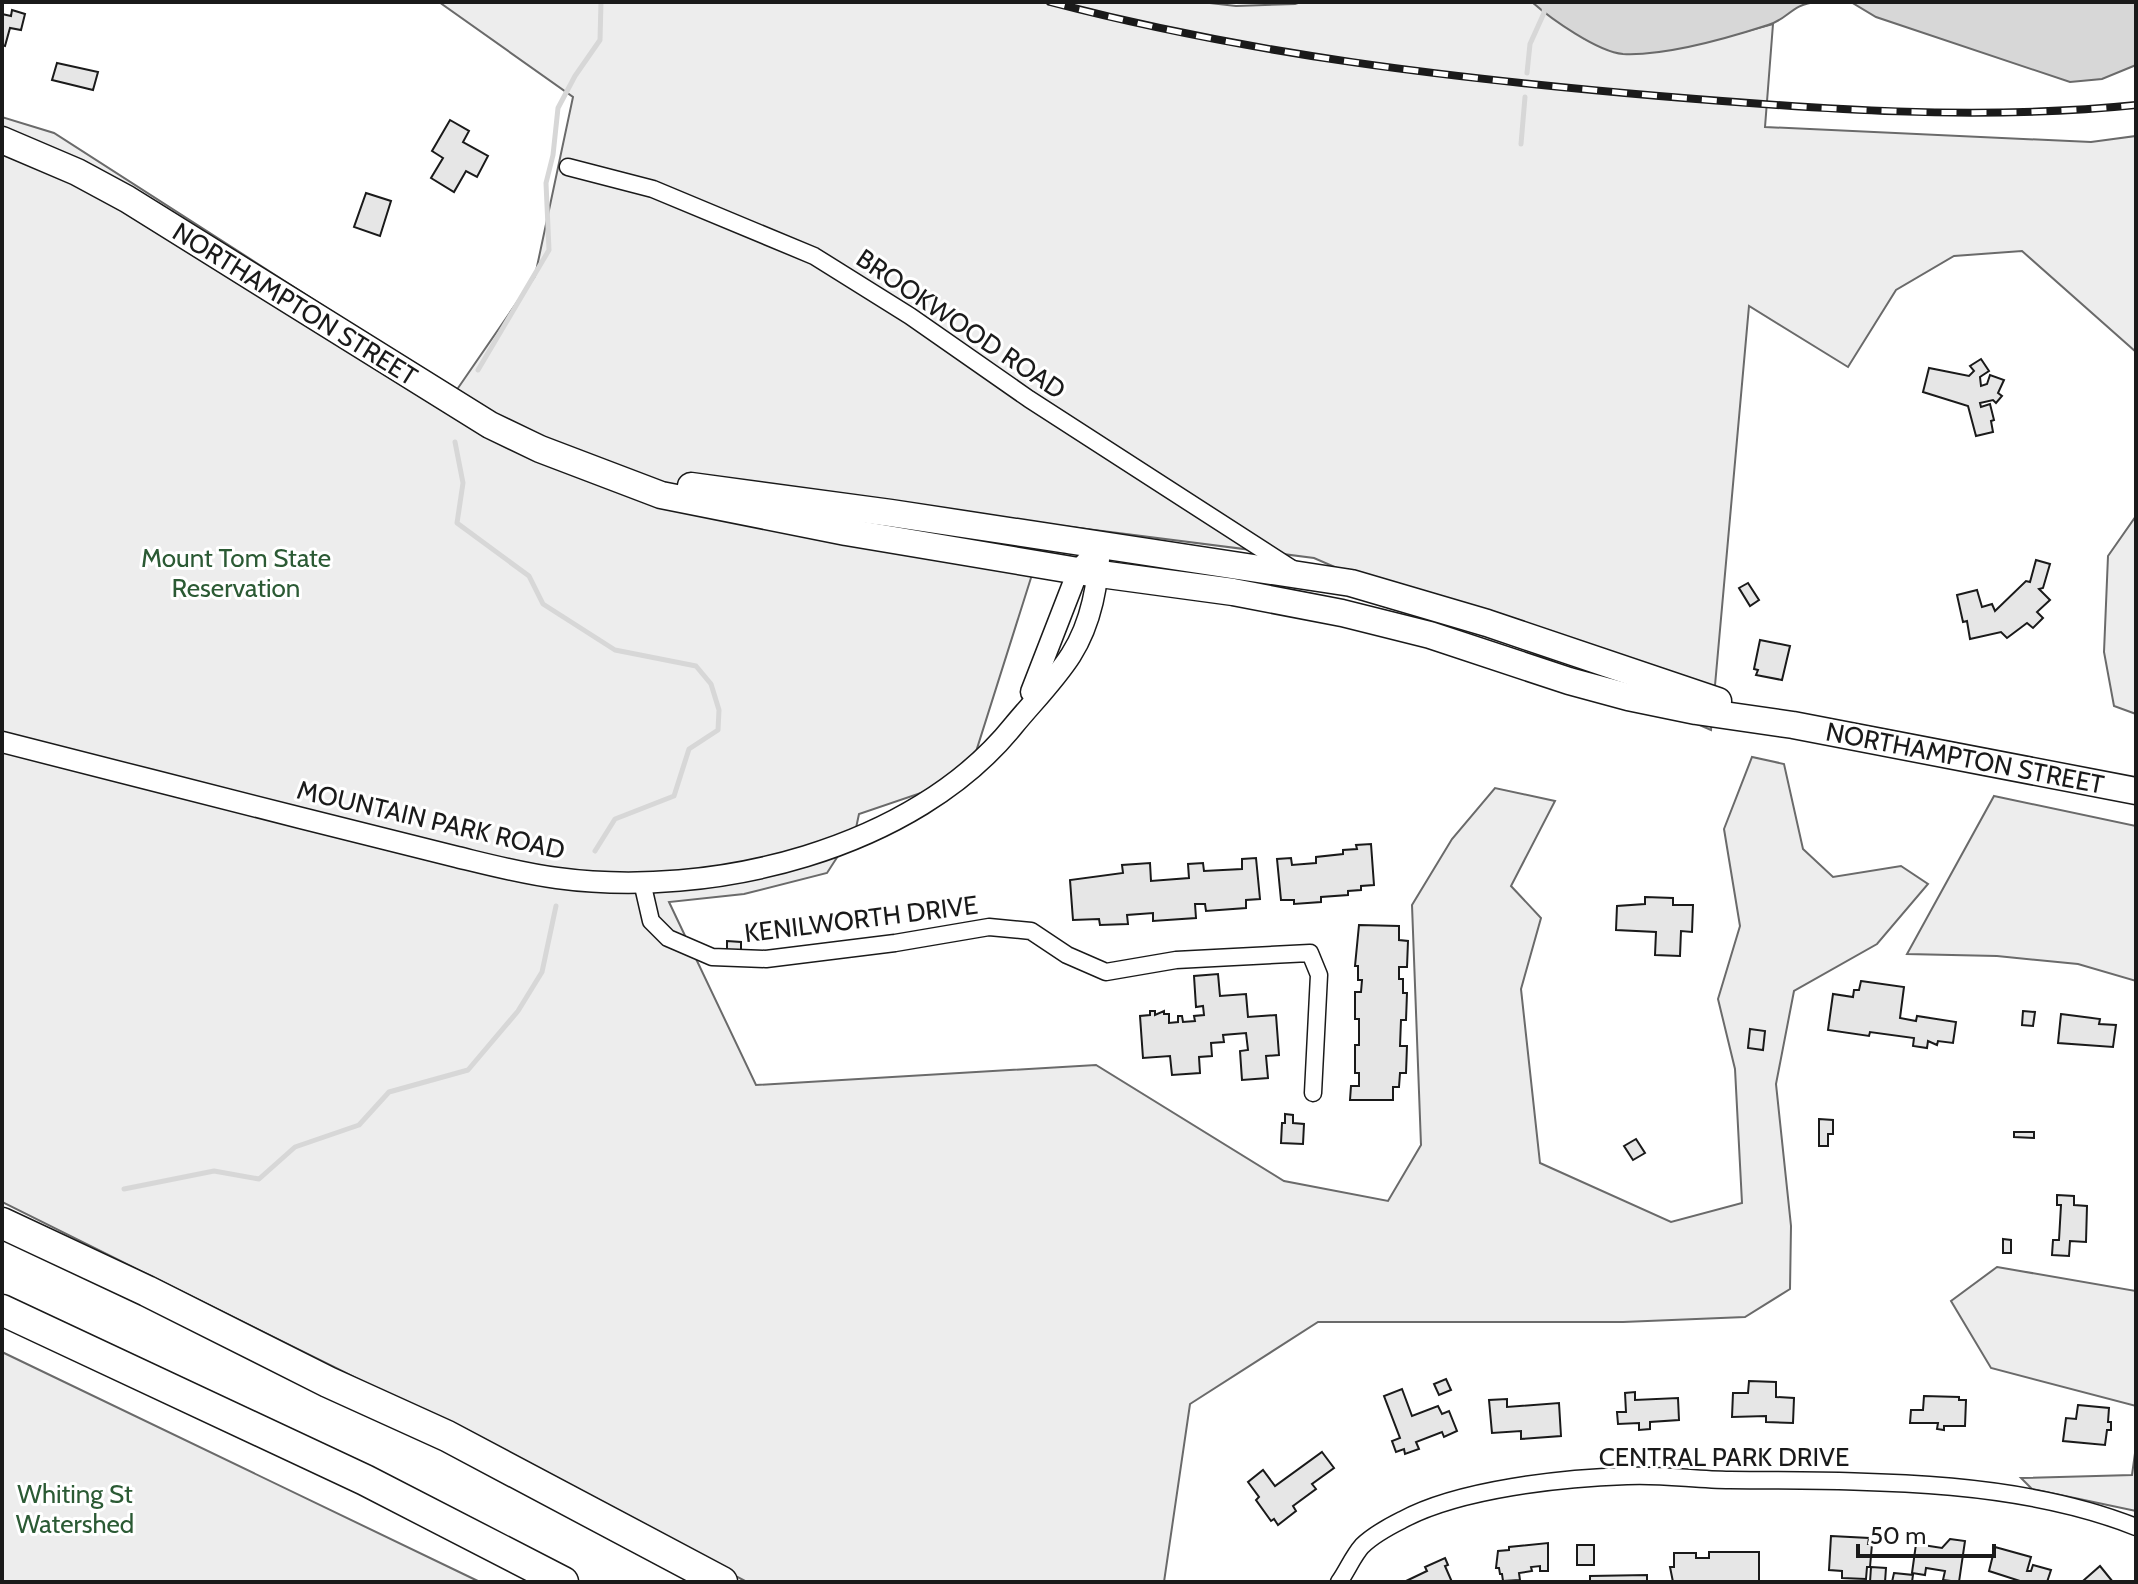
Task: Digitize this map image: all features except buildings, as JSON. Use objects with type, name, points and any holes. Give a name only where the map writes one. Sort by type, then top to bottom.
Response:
[{"type":"highway","points":[[2,1223],[147,1291],[328,1382],[447,1436],[722,1582]]},
{"type":"highway","points":[[2,1310],[365,1480],[563,1582]]},
{"type":"main road","name":"NORTHAMPTON STREET","points":[[2,140],[77,172],[127,199],[490,425],[587,468]]},
{"type":"main road","points":[[587,468],[710,489],[1351,583],[1416,600],[1793,725]]},
{"type":"main road","points":[[587,468],[631,486],[693,503],[846,532],[1233,592],[1342,613],[1430,635],[1628,697],[1696,711],[1793,725]]},
{"type":"main road","name":"NORTHAMPTON STREET","points":[[1793,725],[2136,791]]},
{"type":"street","name":"BROOKWOOD ROAD","points":[[568,167],[653,189],[814,256],[1302,575]]},
{"type":"street","name":"MOUNTAIN PARK ROAD","points":[[2,742],[482,863],[558,878],[642,882],[712,878],[808,855],[873,833],[936,797],[982,759],[1008,733],[1037,680],[1100,545]]},
{"type":"street","name":"KENILWORTH DRIVE","points":[[642,882],[651,921],[668,938],[712,957],[766,959],[895,943],[989,927],[1031,931],[1067,955],[1106,972],[1176,960],[1310,953],[1319,975],[1313,1093]]},
{"type":"street","name":"CENTRAL PARK DRIVE","points":[[1339,1582],[1363,1546],[1404,1519],[1465,1497],[1537,1484],[1629,1476],[1839,1480],[1979,1491],[2055,1503],[2105,1515],[2136,1527]]},
{"type":"shaded area","points":[[439,2],[1201,2],[1236,6],[1301,2],[1532,2],[1585,39],[1729,36],[1773,24],[1765,127],[2091,142],[2136,136],[2136,352],[2022,251],[1954,256],[1896,290],[1848,367],[1749,306],[1711,730],[1314,558],[1048,524],[968,777],[859,814],[856,828],[827,873],[744,894],[669,902],[756,1085],[1096,1065],[1284,1181],[1388,1201],[1421,1145],[1412,905],[1452,839],[1495,788],[1555,801],[1511,886],[1541,918],[1521,989],[1540,1163],[1671,1222],[1742,1203],[1735,1069],[1718,999],[1740,926],[1724,829],[1752,757],[1784,764],[1803,849],[1833,877],[1901,866],[1928,884],[1877,944],[1794,991],[1776,1084],[1791,1226],[1790,1289],[1745,1317],[1623,1322],[1318,1322],[1190,1404],[1164,1582],[747,1582],[344,1372],[2,1202],[2,117],[54,133],[456,391],[535,276],[573,97]]},
{"type":"shaded area","points":[[1532,2],[1817,2],[1801,6],[1775,22],[1715,40],[1657,52],[1623,54],[1588,41]]},
{"type":"shaded area","points":[[1851,2],[2136,2],[2136,65],[2102,79],[2070,82],[1876,17]]},
{"type":"shaded area","points":[[2136,516],[2136,714],[2114,706],[2104,652],[2108,556]]},
{"type":"shaded area","points":[[1994,796],[2136,826],[2136,981],[2078,964],[1997,956],[1907,954]]},
{"type":"shaded area","points":[[1997,1267],[2136,1291],[2136,1406],[1991,1368],[1951,1301]]},
{"type":"shaded area","name":"Whiting St Watershed","points":[[2,1352],[480,1582],[2,1582]]},
{"type":"shaded area","points":[[2136,1446],[2136,1511],[2032,1489],[2021,1478],[2132,1475]]},
{"type":"waterway","points":[[478,370],[549,250],[546,183],[553,155],[558,108],[600,40],[601,2]]},
{"type":"waterway","points":[[1527,73],[1530,44],[1544,13],[1545,2]]},
{"type":"waterway","points":[[1521,144],[1525,97]]},
{"type":"waterway","points":[[455,442],[463,483],[457,523],[529,576],[543,604],[615,650],[696,666],[711,684],[719,710],[718,730],[689,749],[674,796],[615,819],[595,851]]},
{"type":"waterway","points":[[124,1189],[214,1171],[259,1179],[295,1147],[359,1125],[389,1092],[468,1070],[518,1011],[542,972],[556,906]]},
{"type":"railway","points":[[1050,2],[1201,37],[1277,50],[1428,72],[1581,89],[1778,105],[1957,113],[2136,105]]},
{"type":"park label","name":"Mount Tom State Reservation","points":[[236,573]]}]
